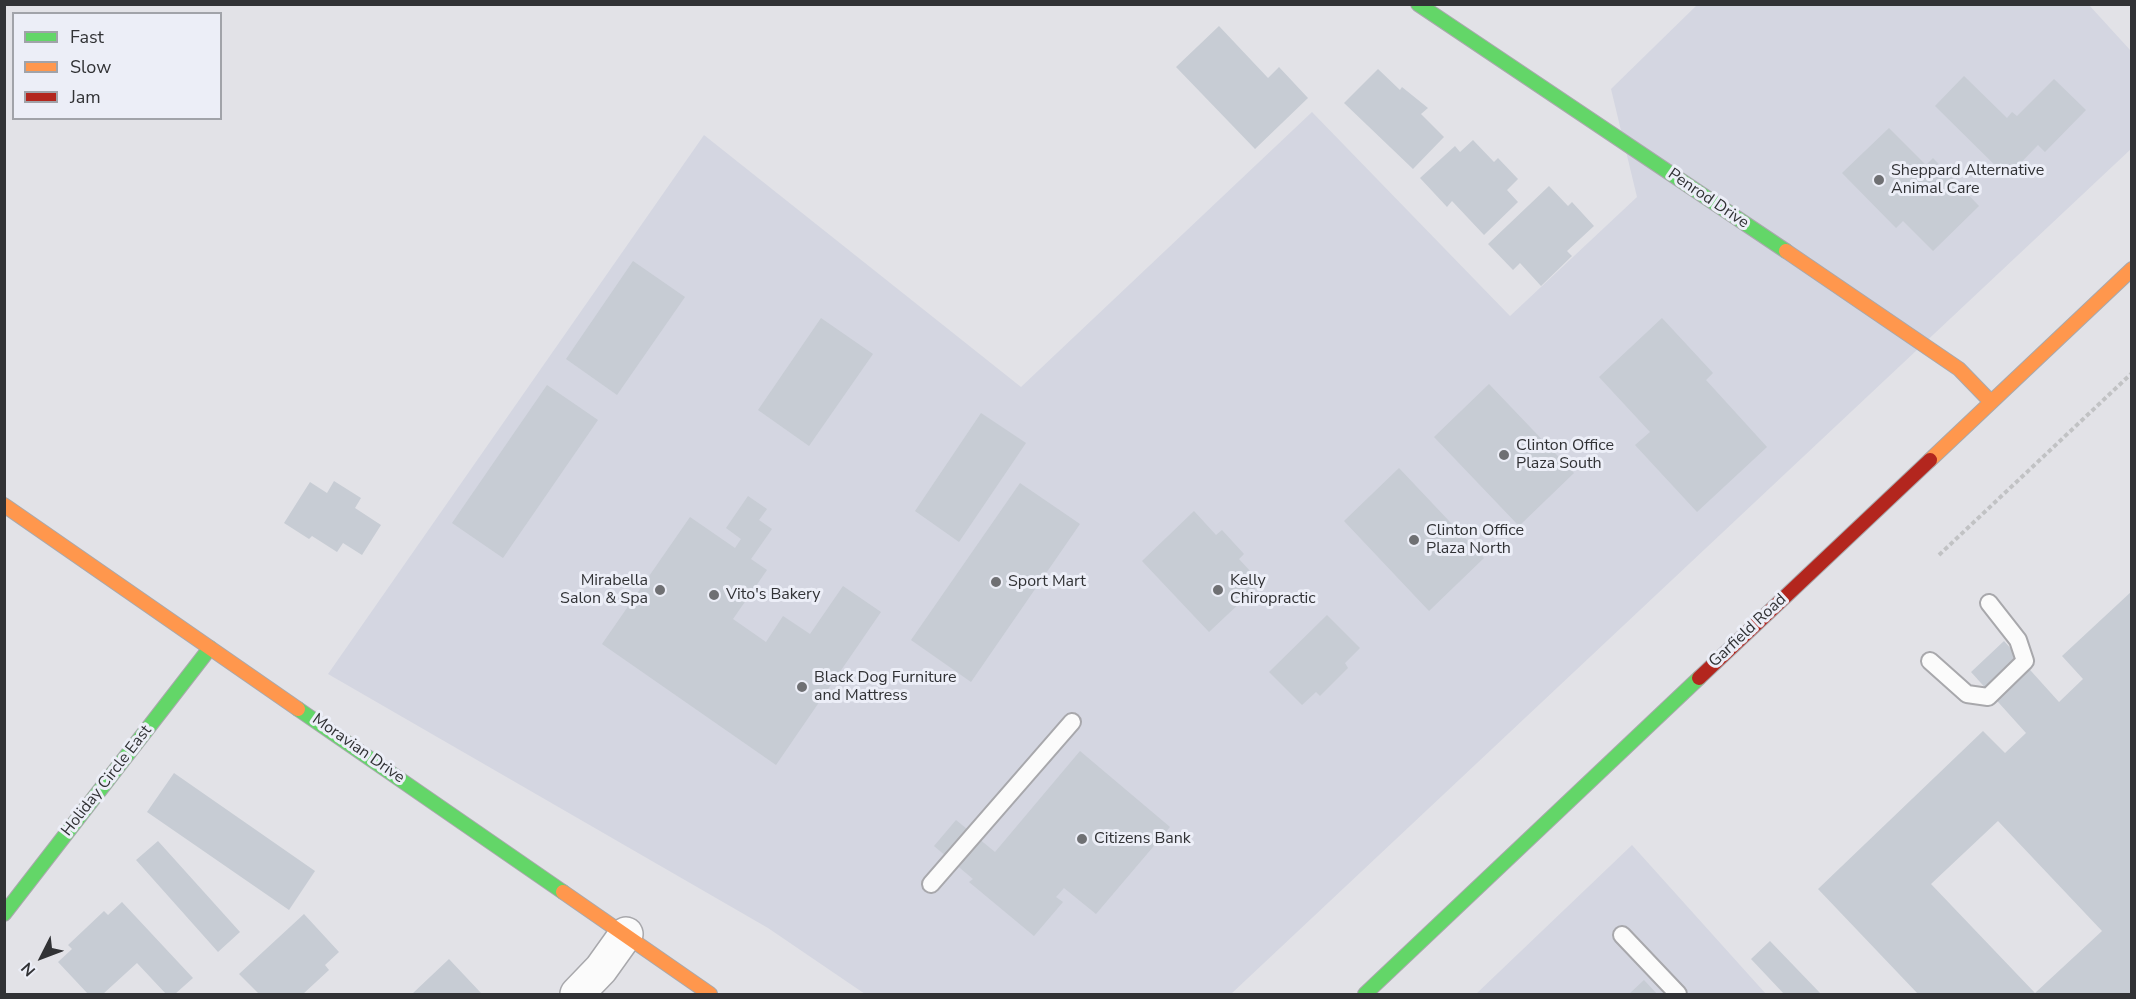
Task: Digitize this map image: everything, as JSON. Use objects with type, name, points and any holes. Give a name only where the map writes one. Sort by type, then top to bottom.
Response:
[{"type":"street","name":"Penrod Drive","points":[[1418,4],[1923,343],[1959,369],[1991,402]]},
{"type":"street","name":"Garfield Road","points":[[1365,994],[2132,269]]},
{"type":"street","name":"Moravian Drive","points":[[4,505],[710,994]]},
{"type":"street","name":"Holiday Circle East","points":[[4,914],[210,648]]},
{"type":"street","points":[[578,994],[601,969],[626,934]]},
{"type":"lane","points":[[1930,661],[1967,694],[1988,697],[2025,661],[2018,640],[1989,603]]},
{"type":"lane","points":[[932,884],[1072,722]]},
{"type":"lane","points":[[1622,935],[1678,994]]},
{"type":"path","points":[[1939,555],[2132,373]]},
{"type":"shaded area","points":[[1697,5],[2089,5],[2131,51],[2131,149],[1231,994],[865,994],[768,928],[328,674],[704,135],[1021,387],[1312,112],[1510,316],[1637,197],[1611,89]]},
{"type":"shaded area","points":[[1632,845],[1766,994],[1476,994]]},
{"type":"building","points":[[1219,26],[1268,78],[1279,67],[1308,98],[1255,149],[1176,67]]},
{"type":"building","points":[[1378,69],[1400,90],[1402,87],[1428,108],[1421,114],[1444,137],[1413,169],[1344,103]]},
{"type":"building","points":[[1964,76],[2007,118],[2012,112],[2017,116],[2054,79],[2086,110],[2045,152],[2038,145],[2007,177],[1935,106]]},
{"type":"building","points":[[1889,128],[1926,165],[1933,158],[1979,206],[1933,251],[1903,221],[1896,228],[1842,173]]},
{"type":"building","points":[[1473,140],[1494,162],[1498,158],[1518,179],[1507,190],[1518,202],[1484,235],[1452,201],[1447,207],[1420,178],[1455,146],[1460,152]]},
{"type":"building","points":[[1549,186],[1568,206],[1572,202],[1594,226],[1567,251],[1572,256],[1541,286],[1520,263],[1513,270],[1488,244]]},
{"type":"building","points":[[633,261],[685,297],[617,395],[566,359]]},
{"type":"building","points":[[821,318],[873,354],[809,446],[758,410]]},
{"type":"building","points":[[1662,318],[1713,373],[1706,380],[1767,447],[1697,512],[1635,445],[1650,432],[1599,377]]},
{"type":"building","name":"Clinton Office Plaza South","points":[[1489,384],[1574,473],[1519,526],[1434,437]]},
{"type":"building","points":[[547,385],[598,420],[503,558],[452,523]]},
{"type":"building","points":[[981,413],[1026,443],[959,542],[915,511]]},
{"type":"building","name":"Clinton Office Plaza North","points":[[1399,468],[1484,558],[1429,611],[1344,521]]},
{"type":"building","points":[[334,481],[361,498],[355,508],[381,525],[362,555],[343,543],[337,552],[312,536],[309,539],[284,523],[310,482],[327,493]]},
{"type":"building","name":"Sport Mart","points":[[1020,483],[1080,524],[971,682],[911,640]]},
{"type":"building","points":[[748,496],[767,509],[759,520],[772,529],[751,559],[767,570],[733,619],[766,642],[783,616],[810,634],[843,586],[881,612],[776,765],[602,644],[690,517],[735,548],[741,539],[726,528]]},
{"type":"building","points":[[1194,511],[1216,535],[1222,530],[1244,554],[1239,559],[1261,583],[1209,632],[1142,561]]},
{"type":"building","points":[[2132,591],[2132,994],[1918,994],[1818,889],[1983,731],[2005,753],[2026,733],[1971,672],[2004,641],[2059,702],[2083,679],[2062,656]],"holes":[[[1998,821],[2102,931],[2035,993],[1931,884]]]},
{"type":"building","points":[[1327,615],[1360,648],[1345,663],[1348,668],[1320,696],[1316,692],[1302,705],[1269,672]]},
{"type":"building","name":"Citizens Bank","points":[[1080,751],[1170,827],[1096,914],[1064,888],[1056,897],[1063,902],[1034,936],[969,882],[973,879],[934,846],[956,820],[995,852]]},
{"type":"building","points":[[174,773],[315,871],[289,910],[147,812]]},
{"type":"building","points":[[158,841],[240,932],[218,952],[136,860]]},
{"type":"building","points":[[122,902],[193,978],[175,994],[166,994],[137,963],[103,994],[88,994],[58,962],[72,949],[68,945],[104,911],[108,915]]},
{"type":"building","points":[[304,914],[339,952],[325,965],[329,970],[303,994],[259,994],[239,974]]},
{"type":"building","points":[[1770,941],[1821,994],[1784,994],[1751,959]]},
{"type":"building","points":[[449,959],[480,994],[412,994]]},
{"type":"building","points":[[1644,980],[1657,994],[1629,994]]},
{"type":"traffic: fast","points":[[1418,4],[1786,251]]},
{"type":"traffic: fast","points":[[4,914],[210,648]]},
{"type":"traffic: fast","points":[[1365,994],[1699,678]]},
{"type":"traffic: fast","points":[[298,709],[563,892]]},
{"type":"traffic: slow","points":[[1786,251],[1959,369],[1991,402]]},
{"type":"traffic: slow","points":[[1930,460],[2132,269]]},
{"type":"traffic: slow","points":[[4,505],[298,709]]},
{"type":"traffic: slow","points":[[563,892],[710,994]]},
{"type":"traffic: jam","points":[[1699,678],[1930,460]]},
{"type":"place","name":"Sheppard Alternative Animal Care","points":[[1879,180]]},
{"type":"place","name":"Clinton Office Plaza South","points":[[1504,455]]},
{"type":"place","name":"Clinton Office Plaza North","points":[[1414,540]]},
{"type":"place","name":"Sport Mart","points":[[996,582]]},
{"type":"place","name":"Mirabella Salon & Spa","points":[[660,590]]},
{"type":"place","name":"Kelly Chiropractic","points":[[1218,590]]},
{"type":"place","name":"Vito's Bakery","points":[[714,595]]},
{"type":"place","name":"Black Dog Furniture and Mattress","points":[[802,687]]},
{"type":"place","name":"Citizens Bank","points":[[1082,839]]}]
